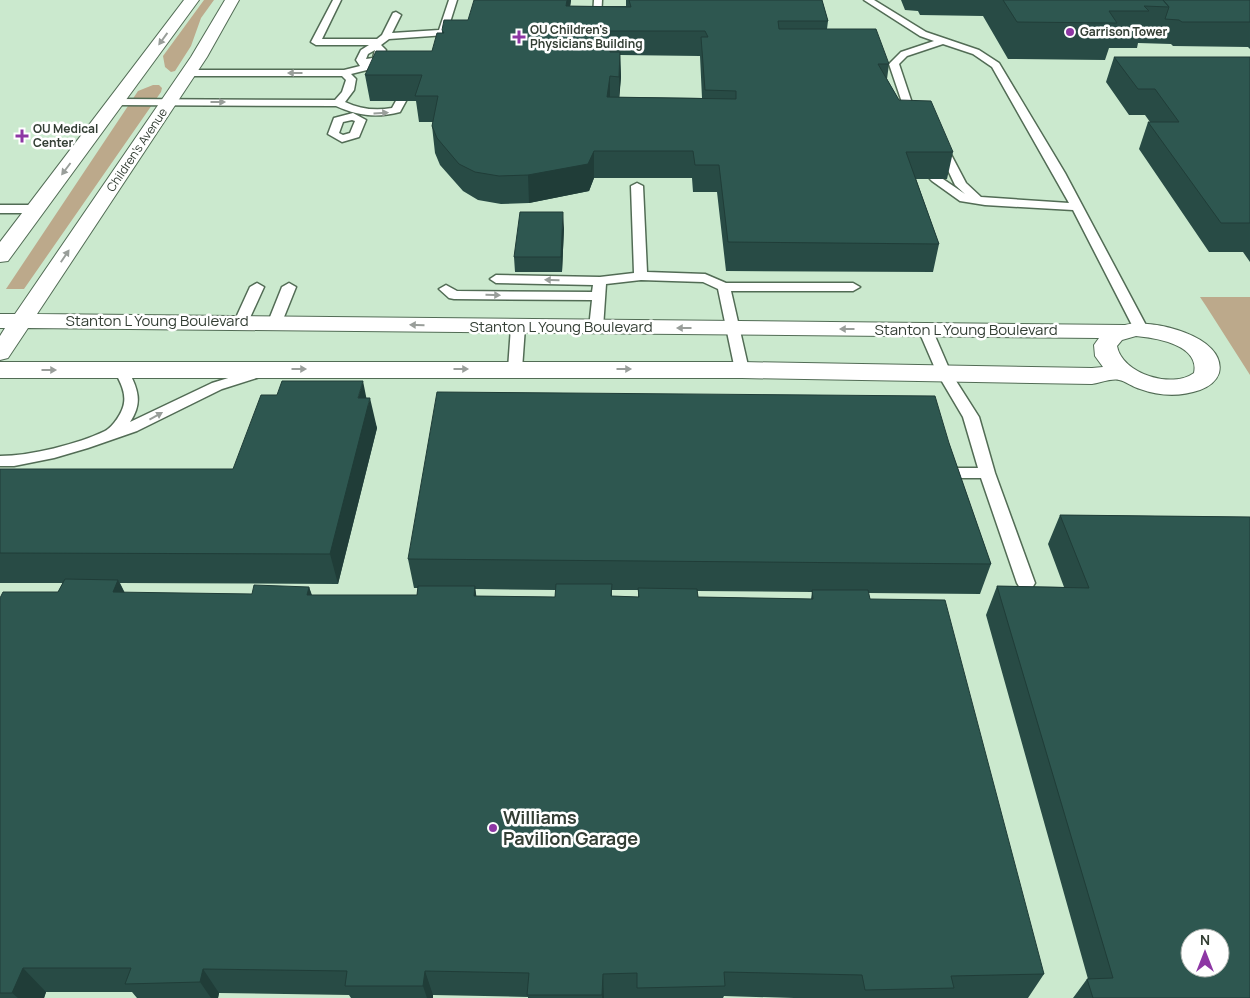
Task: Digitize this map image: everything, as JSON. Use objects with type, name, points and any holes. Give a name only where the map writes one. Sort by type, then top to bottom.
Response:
[{"type":"street","points":[[0,256],[192,0]]},
{"type":"street","name":"Children's Avenue","points":[[0,353],[10,321],[37,296],[169,102],[232,0]]},
{"type":"street","name":"Stanton L Young Boulevard","points":[[10,321],[275,322],[596,328],[1132,330],[1170,334],[1192,345],[1205,359],[1207,367],[1206,374],[1197,383],[1171,388],[1143,383],[1120,372]]},
{"type":"street","points":[[1120,372],[1110,361],[1106,351],[1106,343],[1110,338],[1132,330]]},
{"type":"street","points":[[0,370],[742,370],[1092,376],[1120,372]]},
{"type":"lane","points":[[337,0],[316,42],[377,44],[386,36],[396,15]]},
{"type":"lane","points":[[386,36],[444,33],[453,0]]},
{"type":"lane","points":[[598,0],[598,16]]},
{"type":"lane","points":[[868,0],[918,31],[976,52],[996,65],[1076,207],[1132,330]]},
{"type":"lane","points":[[917,123],[894,64],[904,54],[943,41]]},
{"type":"lane","points":[[188,73],[344,73],[377,60],[381,50],[377,44]]},
{"type":"lane","points":[[365,66],[387,68]]},
{"type":"lane","points":[[338,103],[346,96],[351,86],[351,79],[344,73]]},
{"type":"lane","points":[[116,102],[338,103],[354,113],[386,113],[396,110],[401,101]]},
{"type":"lane","points":[[937,135],[961,185],[978,200]]},
{"type":"lane","points":[[936,179],[960,197],[1076,207]]},
{"type":"lane","points":[[637,186],[640,276]]},
{"type":"lane","points":[[0,209],[36,209]]},
{"type":"lane","points":[[496,279],[600,281],[640,276],[705,278],[724,287],[853,287]]},
{"type":"lane","points":[[596,328],[600,281]]},
{"type":"lane","points":[[241,322],[257,286]]},
{"type":"lane","points":[[275,322],[289,286]]},
{"type":"lane","points":[[724,287],[742,370]]},
{"type":"lane","points":[[446,288],[454,295],[600,296]]},
{"type":"lane","points":[[514,369],[518,327]]},
{"type":"lane","points":[[925,330],[944,373],[971,416],[987,473],[1026,583]]},
{"type":"lane","points":[[111,434],[127,416],[133,402],[130,387],[121,370]]},
{"type":"lane","points":[[0,462],[54,454],[149,420],[217,386],[268,370]]},
{"type":"lane","points":[[941,473],[987,473]]},
{"type":"shaded area","points":[[204,0],[214,0],[201,18],[191,46],[175,71],[171,72],[165,67],[163,56]]},
{"type":"shaded area","points":[[153,85],[159,85],[162,88],[161,92],[24,289],[6,289],[138,91]]},
{"type":"shaded area","points":[[1200,297],[1250,297],[1250,375],[1206,306]]},
{"type":"building","points":[[474,0],[567,0],[566,6],[631,7],[629,0],[822,0],[828,21],[778,21],[779,29],[876,29],[889,64],[878,64],[899,100],[931,101],[953,152],[906,152],[939,244],[728,242],[719,165],[695,165],[693,151],[594,151],[588,164],[528,175],[499,176],[475,172],[459,164],[437,138],[432,126],[438,96],[415,96],[422,75],[365,75],[376,51],[432,51],[437,33],[444,33],[442,30],[444,20],[468,20]],"holes":[[[610,31],[705,31],[708,37],[701,37],[705,90],[736,91],[736,99],[607,97],[610,76],[619,77],[620,52],[610,52]]]},
{"type":"building","points":[[1003,0],[1163,0],[1169,7],[1144,6],[1149,11],[1109,11],[1117,23],[1017,22]]},
{"type":"building","points":[[1163,0],[1250,0],[1250,22],[1182,22],[1165,19],[1169,7]]},
{"type":"building","points":[[1114,57],[1250,57],[1250,223],[1221,223],[1148,122],[1179,122],[1155,89],[1138,89]]},
{"type":"building","points":[[520,212],[563,212],[561,257],[514,257]]},
{"type":"building","points":[[282,381],[363,381],[358,398],[370,398],[330,554],[0,553],[0,469],[233,469],[261,395],[277,395]]},
{"type":"building","points":[[437,392],[935,396],[949,443],[991,564],[408,559]]},
{"type":"building","points":[[1060,515],[1250,517],[1250,998],[1093,998],[1087,979],[1113,978],[997,586],[1089,588]]},
{"type":"building","name":"Williams Pavilion Garage","points":[[65,579],[118,580],[113,592],[252,594],[254,585],[309,587],[307,595],[417,595],[418,586],[475,586],[474,596],[555,597],[556,584],[612,584],[611,596],[639,597],[638,588],[697,589],[698,597],[813,599],[812,590],[868,590],[870,599],[945,600],[1044,974],[951,976],[954,988],[865,990],[862,975],[724,972],[725,986],[637,988],[637,973],[603,974],[602,995],[527,995],[529,973],[425,971],[423,986],[345,986],[347,971],[203,969],[200,982],[125,984],[131,968],[23,968],[12,993],[0,993],[0,598],[3,592],[58,592]]},
{"type":"place","name":"Garrison Tower","points":[[1070,32]]},
{"type":"place","name":"OU Children's Physicians Building","points":[[519,37]]},
{"type":"place","name":"OU Medical Center","points":[[22,136]]},
{"type":"place","name":"Williams Pavilion Garage","points":[[493,828]]}]
